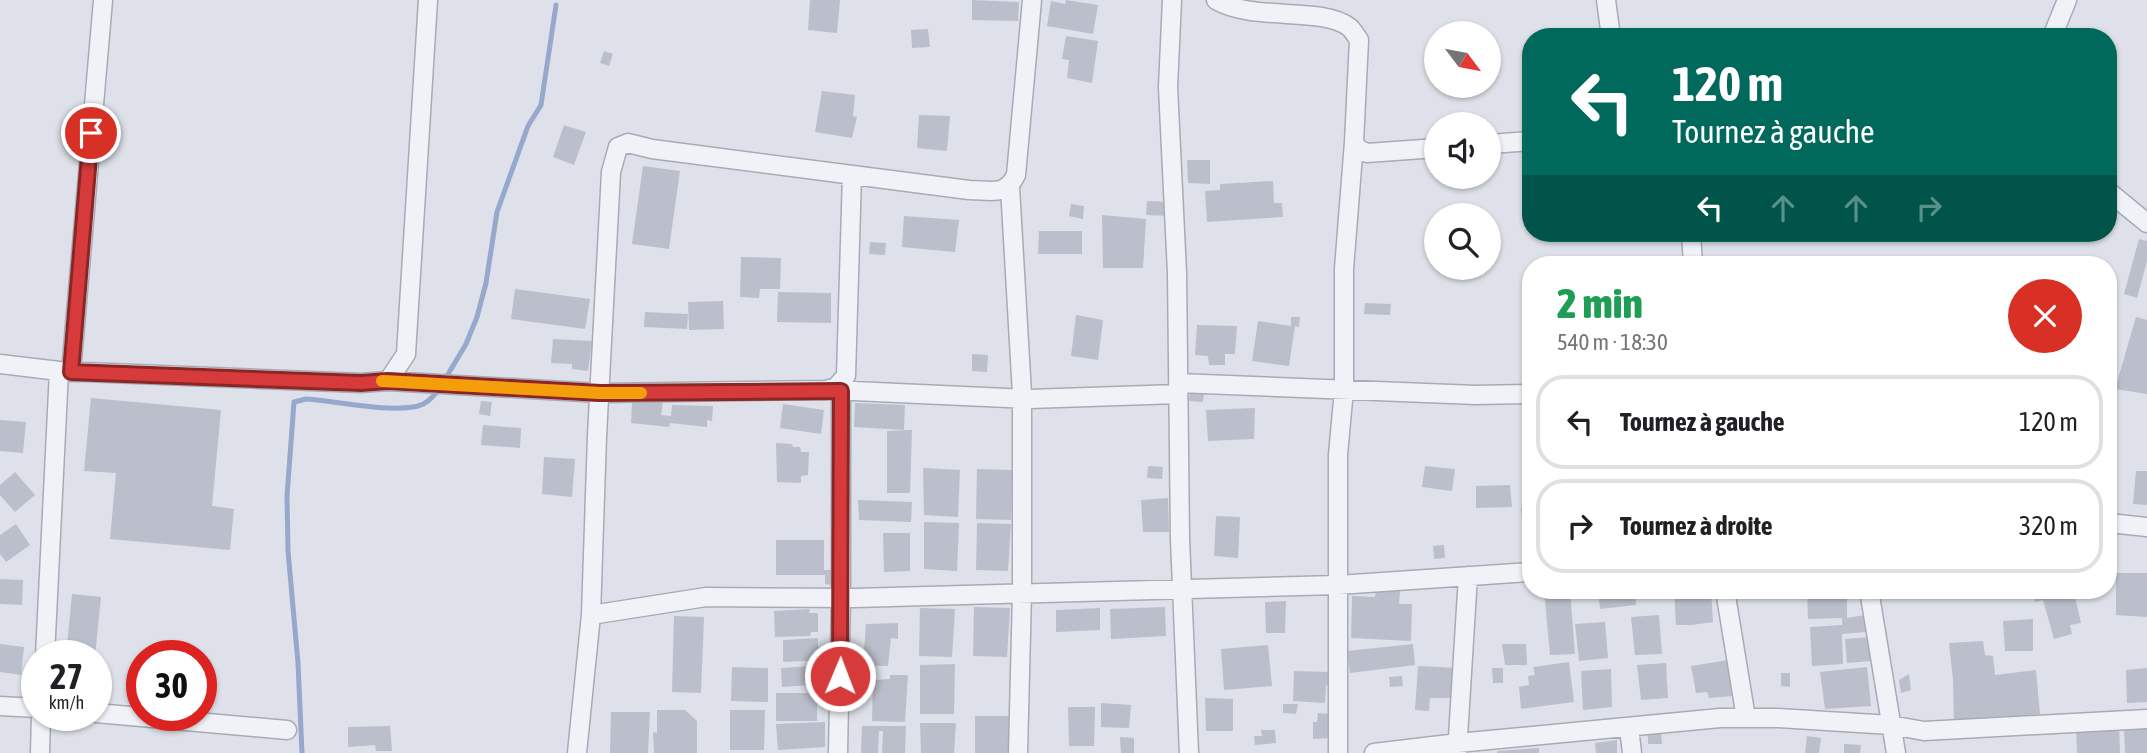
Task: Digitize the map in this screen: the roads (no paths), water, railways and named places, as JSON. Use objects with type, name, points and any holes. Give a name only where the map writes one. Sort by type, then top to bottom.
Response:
[{"type":"street","points":[[46,640],[65,371],[103,0]]},
{"type":"street","points":[[388,381],[406,354],[428,0]]},
{"type":"street","points":[[1018,753],[1022,593],[1022,399],[1010,187],[1016,175],[1032,0]]},
{"type":"street","points":[[1172,0],[1168,87],[1177,273],[1182,589],[1189,753]]},
{"type":"street","points":[[1216,0],[1226,6],[1262,13],[1331,18],[1350,27],[1359,40],[1344,269],[1344,389],[1338,455],[1338,753]]},
{"type":"street","points":[[1605,0],[1610,28]]},
{"type":"street","points":[[2056,28],[2067,0]]},
{"type":"street","points":[[1354,142],[1359,149],[1367,153],[1424,149]]},
{"type":"street","points":[[1501,143],[1522,142]]},
{"type":"street","points":[[578,753],[591,615],[611,172],[618,147],[628,143],[652,149],[969,190],[1002,190],[1010,187]]},
{"type":"street","points":[[838,753],[841,598],[833,390],[846,376],[852,175]]},
{"type":"street","points":[[2117,199],[2147,223]]},
{"type":"street","points":[[0,364],[65,371],[361,383],[388,381],[600,393],[833,390],[1022,399],[1178,389],[1344,389],[1476,396],[1522,394]]},
{"type":"street","points":[[2117,524],[2147,527]]},
{"type":"street","points":[[591,615],[706,597],[841,598],[1338,585],[1522,573]]},
{"type":"street","points":[[1457,748],[1468,576]]},
{"type":"street","points":[[1726,599],[1746,718]]},
{"type":"street","points":[[1870,599],[1896,753]]},
{"type":"street","points":[[0,706],[21,707]]},
{"type":"street","points":[[112,714],[287,730]]},
{"type":"street","points":[[1374,753],[1457,748],[1629,727],[1746,718],[1891,725],[1924,731],[2147,719]]},
{"type":"street","points":[[1629,727],[1632,753]]},
{"type":"street","points":[[40,753],[41,731]]},
{"type":"waterway","points":[[444,381],[466,344],[477,317],[486,283],[497,212],[528,126],[541,105],[556,5]]},
{"type":"waterway","points":[[302,753],[298,663],[288,551],[287,496],[294,402],[306,399],[406,408],[424,403],[439,389]]}]
